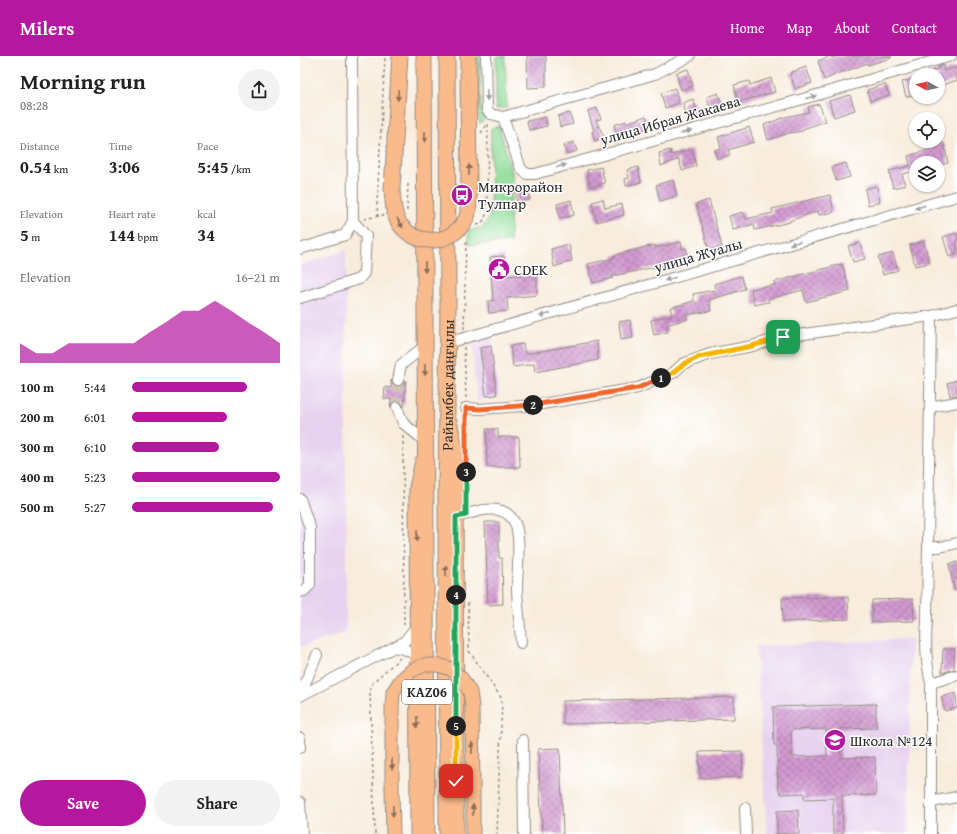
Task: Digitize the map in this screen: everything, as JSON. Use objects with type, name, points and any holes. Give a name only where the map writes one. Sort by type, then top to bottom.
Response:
[{"type":"highway","points":[[400,56],[392,189],[393,210],[401,226],[412,235],[429,241],[443,239],[457,232],[467,217],[469,200],[468,56]]},
{"type":"highway","name":"Райымбек даңғылы","points":[[424,56],[427,834]]},
{"type":"highway","name":"Райымбек даңғылы","points":[[447,56],[447,834]]},
{"type":"main road","points":[[447,408],[456,448],[456,834]]},
{"type":"main road","points":[[417,834],[416,488],[426,442]]},
{"type":"main road","points":[[393,834],[392,708],[394,692],[401,680],[411,671],[424,665],[438,665],[450,669],[462,679],[470,692],[472,707],[473,834]]},
{"type":"street","points":[[300,249],[345,235],[353,221],[352,56]]},
{"type":"street","points":[[486,56],[487,110],[491,114],[503,117],[655,74],[690,56]]},
{"type":"street","name":"улица Ибрая Жакаева","points":[[503,117],[521,169],[527,174],[535,174],[804,99],[951,56]]},
{"type":"street","name":"улица Жуалы","points":[[447,343],[957,196]]},
{"type":"street","points":[[300,298],[360,279],[364,273],[366,236],[353,221]]},
{"type":"street","points":[[466,408],[480,409],[536,405],[638,388],[673,373],[684,364],[710,354],[752,346],[783,337],[931,316],[957,309]]},
{"type":"street","points":[[931,316],[926,637],[927,666],[931,683],[931,834]]},
{"type":"street","points":[[398,380],[401,364],[425,346]]},
{"type":"street","points":[[930,407],[957,402]]},
{"type":"street","points":[[397,407],[403,423],[426,442]]},
{"type":"street","points":[[300,499],[310,528],[310,585],[304,591],[300,592]]},
{"type":"street","points":[[456,517],[487,510],[498,510],[509,515],[514,521],[518,542],[517,591],[521,643]]},
{"type":"street","points":[[928,547],[940,547],[957,543]]},
{"type":"street","points":[[300,695],[401,646],[417,626]]},
{"type":"street","points":[[401,646],[417,655]]},
{"type":"street","points":[[300,695],[317,655]]},
{"type":"street","points":[[931,683],[957,676]]},
{"type":"street","points":[[300,738],[300,748]]},
{"type":"street","points":[[523,740],[524,834]]},
{"type":"street","points":[[931,802],[957,797]]},
{"type":"street","points":[[300,802],[302,834]]},
{"type":"street","points":[[745,808],[746,834]]},
{"type":"path","points":[[378,216],[377,204],[386,56]]},
{"type":"path","points":[[473,226],[479,225],[485,219],[487,212],[488,122]]},
{"type":"path","points":[[408,183],[408,211]]},
{"type":"path","points":[[353,221],[385,215]]},
{"type":"path","points":[[466,233],[464,339],[466,446]]},
{"type":"path","points":[[375,834],[370,691],[373,682],[402,656],[403,423]]},
{"type":"path","points":[[468,598],[469,651],[502,699],[496,834]]},
{"type":"shaded area","points":[[346,250],[346,633],[300,647],[300,265]]},
{"type":"shaded area","points":[[492,338],[499,396],[477,401],[472,345]]},
{"type":"shaded area","name":"Школа №124","points":[[911,639],[908,834],[767,834],[756,646]]},
{"type":"green space","points":[[477,56],[480,56],[481,110],[486,118],[479,124]]},
{"type":"green space","points":[[496,56],[505,56],[507,108],[496,109]]},
{"type":"green space","points":[[499,126],[514,181],[511,187],[510,242],[469,245],[468,231],[483,227],[490,216],[491,128]]},
{"type":"building","points":[[527,56],[546,56],[546,87],[528,88]]},
{"type":"building","points":[[831,56],[832,58],[839,56],[891,56],[891,58],[868,65],[867,63],[824,80],[818,61]]},
{"type":"building","points":[[943,65],[944,68],[938,68]]},
{"type":"building","points":[[806,67],[812,83],[795,89],[790,73]]},
{"type":"building","points":[[957,67],[957,80],[945,84],[945,71]]},
{"type":"building","points":[[688,69],[693,86],[681,90],[676,73]]},
{"type":"building","points":[[771,78],[775,92],[738,102],[734,85],[749,81],[750,85]]},
{"type":"building","points":[[909,80],[909,96],[906,97],[902,82]]},
{"type":"building","points":[[885,84],[889,95],[870,101],[867,90]]},
{"type":"building","points":[[675,88],[679,103],[665,108],[661,93]]},
{"type":"building","points":[[718,93],[723,107],[711,112],[707,97]]},
{"type":"building","points":[[850,95],[855,110],[834,117],[829,101]]},
{"type":"building","points":[[693,99],[698,114],[687,118],[683,103]]},
{"type":"building","points":[[819,104],[826,121],[803,129],[803,131],[789,133],[768,140],[764,125],[785,117],[809,112],[808,107]]},
{"type":"building","points":[[597,108],[601,119],[596,120],[604,137],[595,141],[592,132],[594,131],[588,111]]},
{"type":"building","points":[[570,113],[573,124],[560,127],[558,116]]},
{"type":"building","points":[[646,116],[649,128],[618,137],[614,125],[626,121],[626,123]]},
{"type":"building","points":[[545,117],[547,126],[529,130],[527,121]]},
{"type":"building","points":[[749,127],[754,142],[728,150],[730,155],[717,159],[714,150],[721,148],[718,137]]},
{"type":"building","points":[[574,142],[577,151],[566,154],[564,145]]},
{"type":"building","points":[[945,148],[948,163],[945,164],[945,156],[909,156],[909,161],[908,156],[932,149]]},
{"type":"building","points":[[692,149],[696,166],[682,171],[679,159],[661,166],[659,153],[670,150],[671,155]]},
{"type":"building","points":[[846,163],[850,177],[836,181],[832,167]]},
{"type":"building","points":[[909,166],[909,173],[902,174],[905,185],[893,188],[889,171]]},
{"type":"building","points":[[601,167],[605,183],[590,187],[587,170]]},
{"type":"building","points":[[638,167],[641,182],[626,186],[625,179],[629,178],[627,170]]},
{"type":"building","points":[[673,180],[677,196],[660,201],[656,185]]},
{"type":"building","points":[[527,186],[530,200],[517,202],[515,189]]},
{"type":"building","points":[[877,186],[880,202],[868,205],[865,189]]},
{"type":"building","points":[[830,195],[834,212],[819,215],[818,211],[789,221],[790,222],[755,230],[754,224],[733,230],[729,216],[743,212],[746,219],[773,213],[772,209]]},
{"type":"building","points":[[603,199],[605,208],[622,204],[624,215],[597,222],[592,202]]},
{"type":"building","points":[[571,200],[574,215],[560,219],[557,204]]},
{"type":"building","points":[[709,200],[722,247],[709,250],[696,204]]},
{"type":"building","points":[[957,233],[957,254],[949,257],[943,237]]},
{"type":"building","points":[[924,241],[929,263],[915,266],[910,245]]},
{"type":"building","points":[[681,242],[682,249],[686,248],[689,260],[612,276],[613,278],[593,283],[588,264],[614,258],[613,256],[638,249],[655,245],[655,248]]},
{"type":"building","points":[[860,243],[865,259],[853,262],[848,246]]},
{"type":"building","points":[[569,244],[572,261],[554,267],[551,249]]},
{"type":"building","points":[[893,253],[898,270],[883,275],[878,257]]},
{"type":"building","points":[[504,256],[505,276],[537,274],[537,295],[507,298],[508,311],[489,313],[488,301],[493,301],[490,257]]},
{"type":"building","points":[[842,264],[850,291],[806,302],[803,290],[768,299],[769,302],[754,305],[751,289],[775,285],[774,282]]},
{"type":"building","points":[[741,276],[745,289],[709,300],[711,311],[686,315],[687,319],[666,325],[668,332],[654,335],[651,320],[672,315],[670,308],[694,301],[693,294],[715,290],[714,284]]},
{"type":"building","points":[[630,320],[633,338],[621,340],[619,322]]},
{"type":"building","points":[[597,341],[598,360],[535,372],[534,364],[513,367],[510,346],[523,344],[525,354]]},
{"type":"building","points":[[491,346],[497,395],[486,396],[480,348]]},
{"type":"building","points":[[391,380],[393,385],[397,386],[403,385],[406,380],[404,407],[401,402],[398,401],[392,403],[390,407],[391,399],[384,399],[385,387],[391,388]]},
{"type":"building","points":[[957,380],[957,395],[950,396],[947,383]]},
{"type":"building","points":[[486,429],[498,429],[498,437],[519,437],[520,467],[487,467]]},
{"type":"building","points":[[485,522],[499,522],[499,558],[502,558],[503,604],[488,605]]},
{"type":"building","points":[[957,562],[957,589],[954,590],[949,564]]},
{"type":"building","points":[[848,597],[849,619],[783,622],[782,598]]},
{"type":"building","points":[[913,599],[914,621],[872,622],[872,600]]},
{"type":"building","points":[[943,649],[955,649],[954,669],[945,672],[942,672]]},
{"type":"building","points":[[956,693],[957,708],[945,711],[941,697]]},
{"type":"building","points":[[734,697],[734,719],[563,724],[563,701]]},
{"type":"building","name":"Школа №124","points":[[876,704],[876,728],[840,729],[841,758],[875,757],[876,795],[842,796],[843,834],[833,834],[833,798],[804,799],[804,793],[781,794],[778,787],[777,745],[774,745],[773,707]],"holes":[[[826,729],[827,756],[792,757],[791,730]]]},
{"type":"building","points":[[560,748],[563,834],[542,834],[538,749]]},
{"type":"building","points":[[742,751],[743,777],[700,778],[699,752]]},
{"type":"building","points":[[798,810],[799,834],[777,834],[777,811]]},
{"type":"tunnel","points":[[397,407],[398,380]]},
{"type":"place","name":"Микрорайон Тулпар","points":[[462,195]]},
{"type":"place","name":"CDEK","points":[[499,269]]},
{"type":"place","name":"Школа №124","points":[[835,740]]},
{"type":"route","points":[[456,781],[456,517],[466,515],[466,408],[480,409],[536,405],[638,388],[673,373],[684,364],[699,357],[752,346],[783,337]]}]
